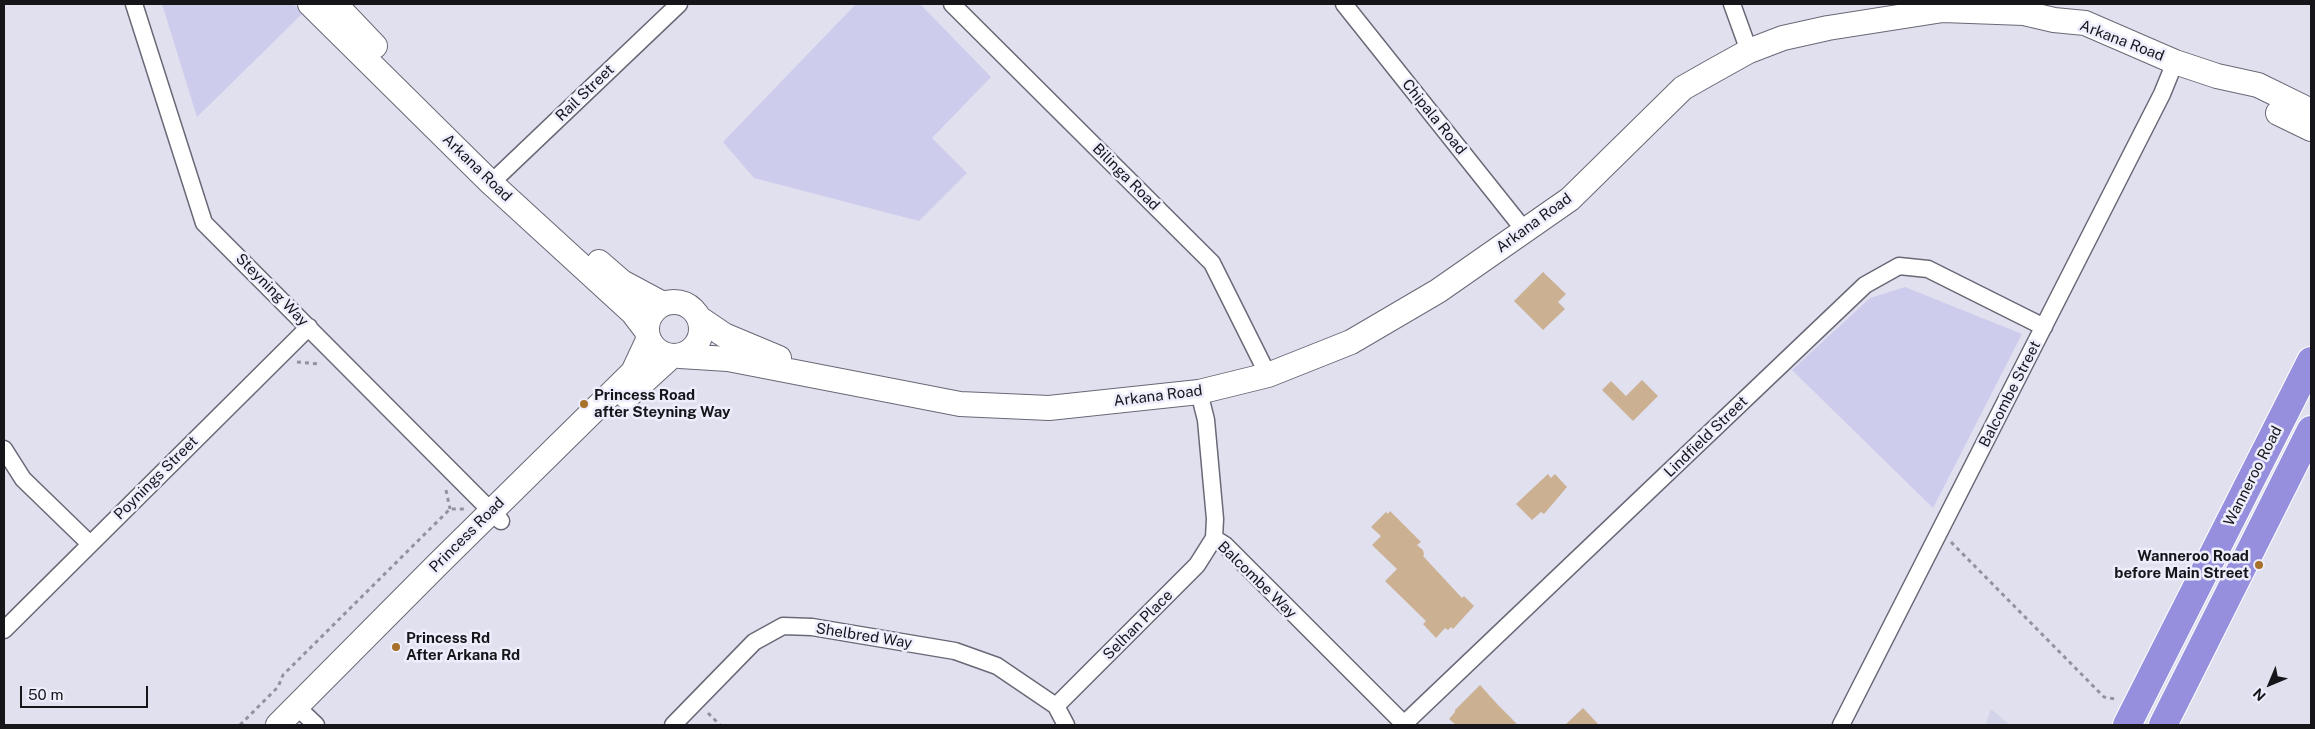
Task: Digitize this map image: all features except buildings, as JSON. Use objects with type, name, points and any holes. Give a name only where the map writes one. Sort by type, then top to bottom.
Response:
[{"type":"highway","name":"Wanneroo Road","points":[[2128,725],[2311,361]]},
{"type":"highway","name":"Wanneroo Road","points":[[2164,725],[2311,430]]},
{"type":"main road","name":"Arkana Road","points":[[321,6],[465,140],[495,178],[633,313],[647,335]]},
{"type":"main road","name":"Arkana Road","points":[[676,356],[728,359],[820,375],[960,404],[1049,408],[1198,392],[1268,374],[1351,342],[1438,291],[1570,198],[1683,88],[1749,51],[1783,38],[1943,7],[2024,13],[2054,20],[2085,23],[2175,62],[2217,76],[2258,85],[2311,111]]},
{"type":"main road","name":"Arkana Road","points":[[2217,76],[2252,100],[2311,129]]},
{"type":"main road","name":"Arkana Road","points":[[495,178],[622,282],[663,304]]},
{"type":"main road","points":[[677,302],[684,304],[695,312],[699,318],[701,334],[698,342],[687,353],[676,356],[662,354],[654,348],[647,335],[651,315],[663,304],[677,302]]},
{"type":"main road","name":"Arkana Road","points":[[699,318],[724,335],[820,375]]},
{"type":"main road","name":"Princess Road","points":[[278,725],[305,719],[487,514],[633,372],[647,335]]},
{"type":"main road","name":"Princess Road","points":[[487,514],[676,356]]},
{"type":"street","name":"Steyning Way","points":[[134,4],[204,222],[457,477],[487,514]]},
{"type":"street","name":"Rail Street","points":[[495,178],[679,4]]},
{"type":"street","name":"Bilinga Road","points":[[952,4],[1212,263],[1268,374]]},
{"type":"street","name":"Chipala Road","points":[[1344,4],[1524,231]]},
{"type":"street","points":[[1732,4],[1749,51]]},
{"type":"street","name":"Balcombe Street","points":[[1842,725],[2162,94],[2175,62]]},
{"type":"street","name":"Lindfield Street","points":[[1405,725],[1865,285],[1899,266],[1928,269],[2044,327]]},
{"type":"street","name":"Poynings Street","points":[[4,630],[309,327]]},
{"type":"street","name":"Balcombe Way","points":[[1198,392],[1206,420],[1215,519],[1214,538],[1225,545],[1405,725]]},
{"type":"street","points":[[4,449],[23,478],[90,544]]},
{"type":"street","name":"Selhan Place","points":[[1056,706],[1197,566],[1214,538]]},
{"type":"street","name":"Shelbred Way","points":[[682,722],[754,642],[783,626],[812,627],[955,651],[997,666],[1056,706],[1066,725]]},
{"type":"path","points":[[296,362],[322,364]]},
{"type":"path","points":[[440,484],[446,491],[450,509]]},
{"type":"path","points":[[450,509],[487,514]]},
{"type":"path","points":[[240,725],[278,687],[282,675],[450,509]]},
{"type":"path","points":[[1940,530],[2104,697],[2118,700]]},
{"type":"shaded area","points":[[162,4],[293,4],[303,13],[197,117]]},
{"type":"shaded area","points":[[856,4],[920,4],[991,77],[932,138],[967,173],[919,221],[754,178],[723,142]]},
{"type":"shaded area","points":[[1905,287],[2022,334],[1933,508],[1792,370],[1870,298]]},
{"type":"shaded area","points":[[1991,709],[2010,725],[1985,725]]},
{"type":"place","name":"Princess Road after Steyning Way","points":[[584,404]]},
{"type":"place","name":"Wanneroo Road before Main Street","points":[[2259,565]]},
{"type":"place","name":"Princess Rd After Arkana Rd","points":[[396,647]]}]
